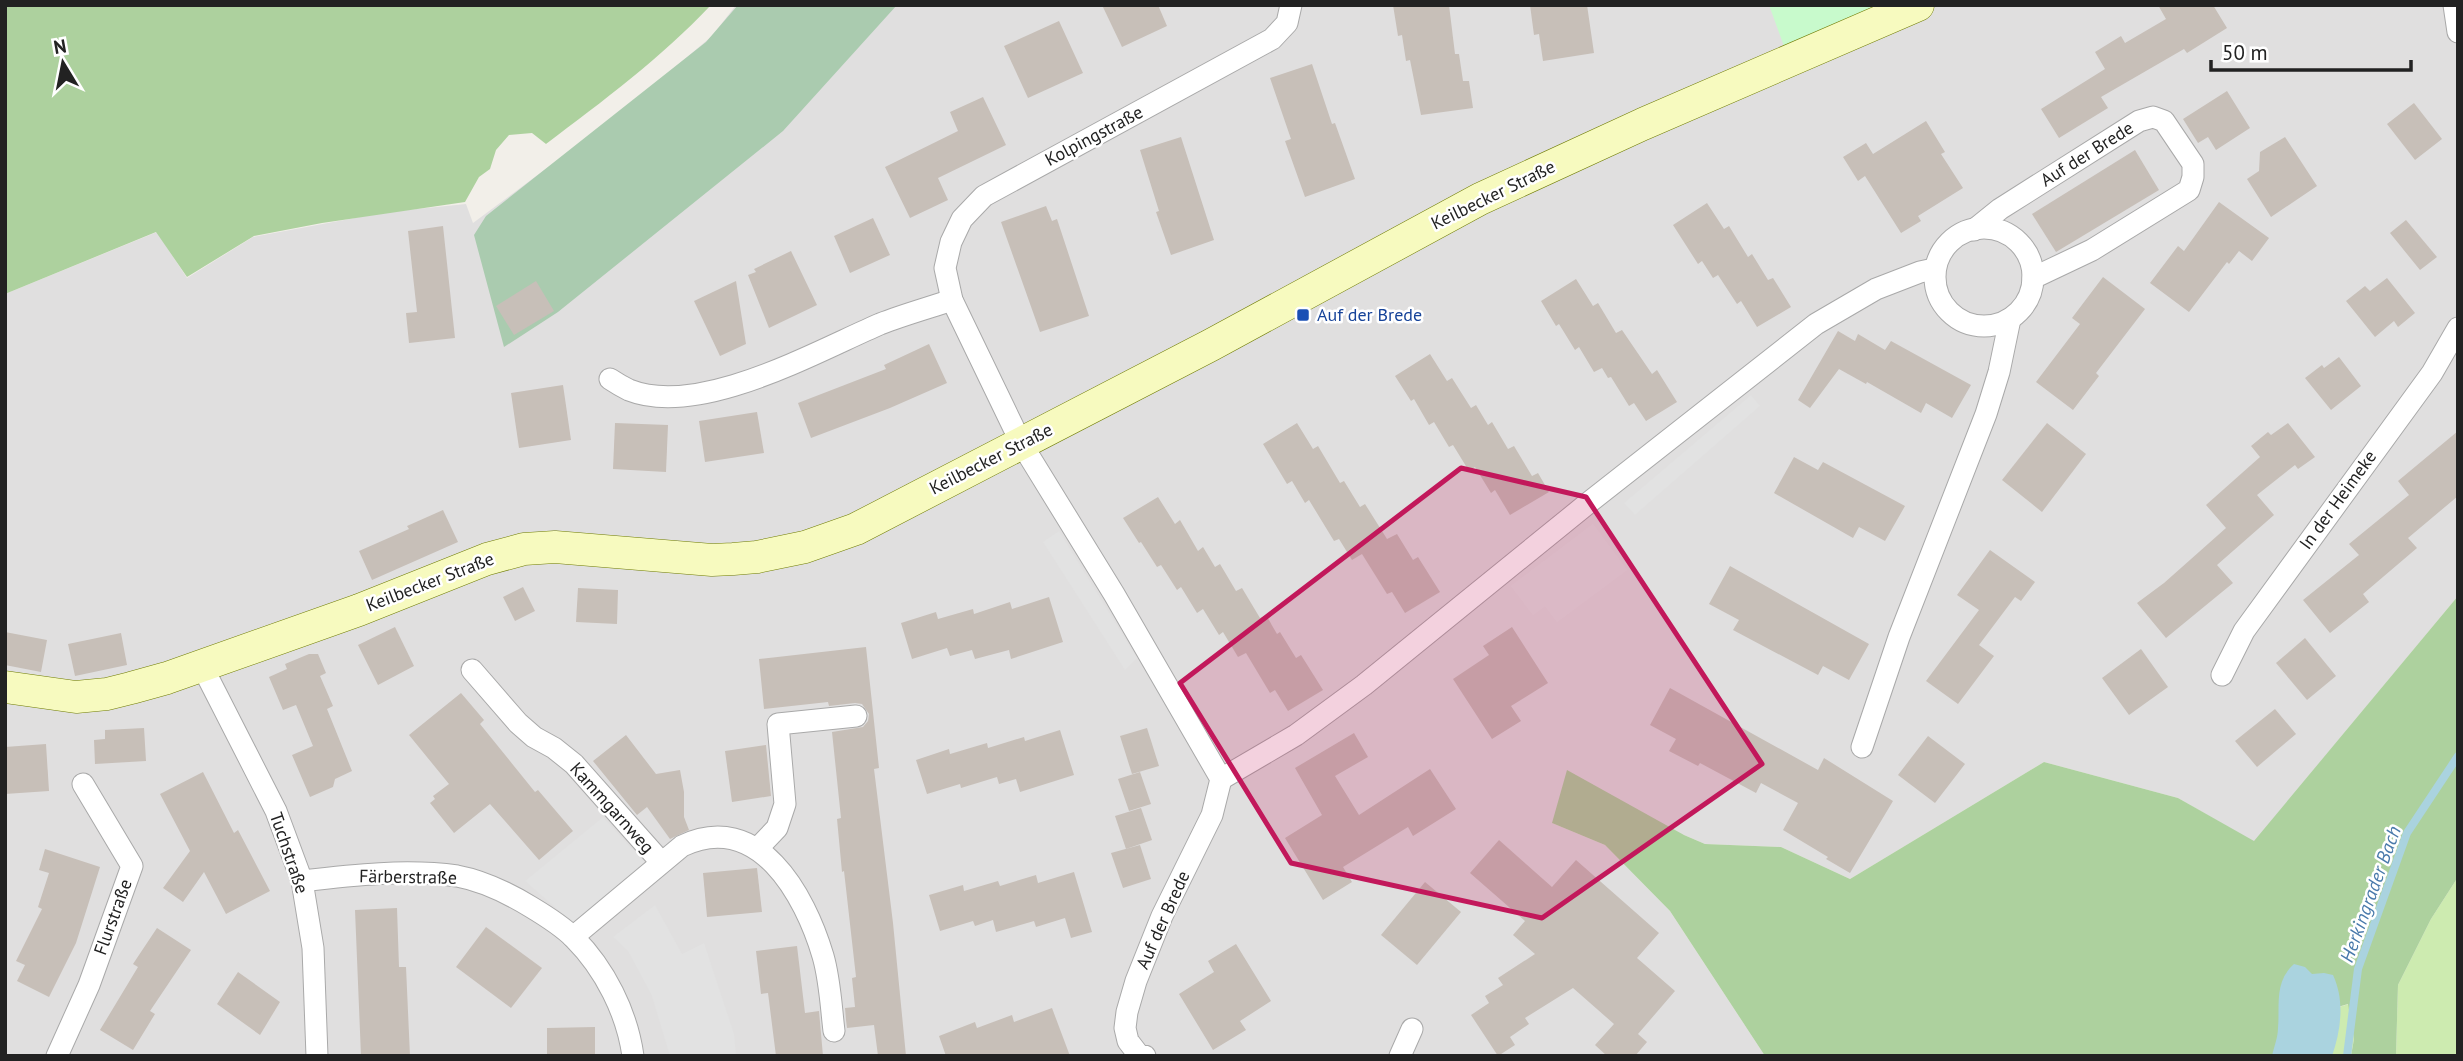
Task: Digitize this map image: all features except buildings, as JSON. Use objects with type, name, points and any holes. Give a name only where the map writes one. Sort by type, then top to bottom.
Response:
[{"type":"main road","name":"Keilbecker Straße","points":[[5,687],[65,696],[98,695],[146,684],[359,610],[487,559],[524,549],[562,548],[712,560],[757,557],[805,547],[856,529],[1211,345],[1480,199],[1643,124],[1918,5]]},
{"type":"street","name":"Kolpingstraße","points":[[1021,443],[951,300],[945,268],[962,219],[984,196],[1272,39],[1287,23],[1292,5]]},
{"type":"street","points":[[2454,5],[2458,32]]},
{"type":"street","name":"Auf der Brede","points":[[1934,269],[1947,246],[1959,236],[1974,230],[2000,209],[2139,121],[2153,117],[2164,121],[2193,164],[2189,190],[2092,250],[2033,278]]},
{"type":"street","points":[[1021,443],[1114,594],[1221,779],[1296,735],[1364,685],[1566,520],[1816,324],[1876,289],[1934,269],[1941,300],[1956,318],[1977,326],[1989,326],[2010,318],[2027,301],[2033,278],[2028,255],[2012,237],[1990,229],[1974,230]]},
{"type":"street","points":[[610,379],[630,390],[660,396],[702,394],[744,383],[884,323],[951,300]]},
{"type":"street","points":[[1863,747],[1899,637],[1986,414],[1999,372],[2010,318]]},
{"type":"street","name":"In der Heimeke","points":[[2222,675],[2244,631],[2432,373],[2458,328]]},
{"type":"street","name":"Tuchstraße","points":[[202,666],[276,811],[302,881],[313,948],[317,1056]]},
{"type":"street","name":"Kammgarnweg","points":[[472,670],[518,723],[574,764],[661,862]]},
{"type":"street","points":[[757,849],[777,828],[785,804],[778,724],[856,716]]},
{"type":"street","name":"Auf der Brede","points":[[1145,1056],[1138,1054],[1128,1041],[1125,1028],[1127,1012],[1136,981],[1162,916],[1212,815],[1221,779]]},
{"type":"street","name":"Flurstraße","points":[[57,1056],[89,985],[132,866],[83,784]]},
{"type":"street","name":"Kammgarnweg","points":[[573,937],[682,846],[702,838],[729,838],[767,856],[789,883],[815,932],[825,967],[834,1031]]},
{"type":"street","name":"Färberstraße","points":[[302,881],[383,874],[458,877],[488,884],[517,899],[573,937],[611,989],[623,1013],[633,1056]]},
{"type":"street","points":[[1400,1056],[1412,1029]]},
{"type":"highlighted area","points":[[1461,468],[1586,497],[1762,764],[1542,918],[1291,863],[1180,683]]},
{"type":"shaded area","points":[[736,5],[2458,5],[2458,596],[2254,842],[2178,798],[2044,762],[1850,879],[1781,847],[1705,844],[1684,835],[1552,823],[1605,845],[1670,911],[1765,1056],[5,1056],[5,294],[157,232],[187,278],[253,237],[387,212],[466,204],[473,223],[622,112],[712,36]]},
{"type":"shaded area","points":[[1751,395],[1760,406],[1635,515],[1624,503]]},
{"type":"shaded area","points":[[1593,524],[1627,570],[1557,622],[1545,606],[1533,615],[1511,586]]},
{"type":"shaded area","points":[[1059,531],[1137,658],[1125,670],[1043,542]]},
{"type":"shaded area","points":[[603,817],[647,865],[575,925],[525,881]]},
{"type":"shaded area","points":[[655,905],[682,954],[704,943],[734,1034],[736,1056],[670,1056],[652,996],[628,951],[613,937]]},
{"type":"green space","points":[[5,5],[711,5],[652,61],[546,144],[532,133],[509,135],[496,150],[490,169],[479,177],[465,202],[254,236],[187,277],[156,232],[5,294]]},
{"type":"green space","points":[[738,5],[897,5],[783,131],[558,312],[504,347],[474,235],[486,216],[706,42]]},
{"type":"green space","points":[[1769,5],[1882,5],[1785,49]]},
{"type":"green space","points":[[2458,596],[2458,877],[2431,919],[2398,985],[2396,1056],[2351,1056],[2354,1039],[2348,1004],[2301,1018],[2283,1056],[1765,1056],[1670,911],[1605,845],[1552,823],[1567,770],[1705,844],[1781,847],[1850,879],[2044,762],[2178,798],[2254,841]]},
{"type":"green space","points":[[2458,877],[2458,1056],[2396,1056],[2398,985],[2431,919]]},
{"type":"green space","points":[[2349,1004],[2354,1039],[2351,1056],[2283,1056],[2301,1018]]},
{"type":"water","points":[[2294,964],[2305,967],[2312,974],[2333,975],[2339,995],[2340,1015],[2332,1056],[2272,1056],[2278,1031],[2281,986],[2283,978]]},
{"type":"waterway","name":"Herkingrader Bach","points":[[2347,1056],[2358,969],[2407,833],[2458,756]]},
{"type":"place","name":"Auf der Brede","points":[[1303,315]]}]
